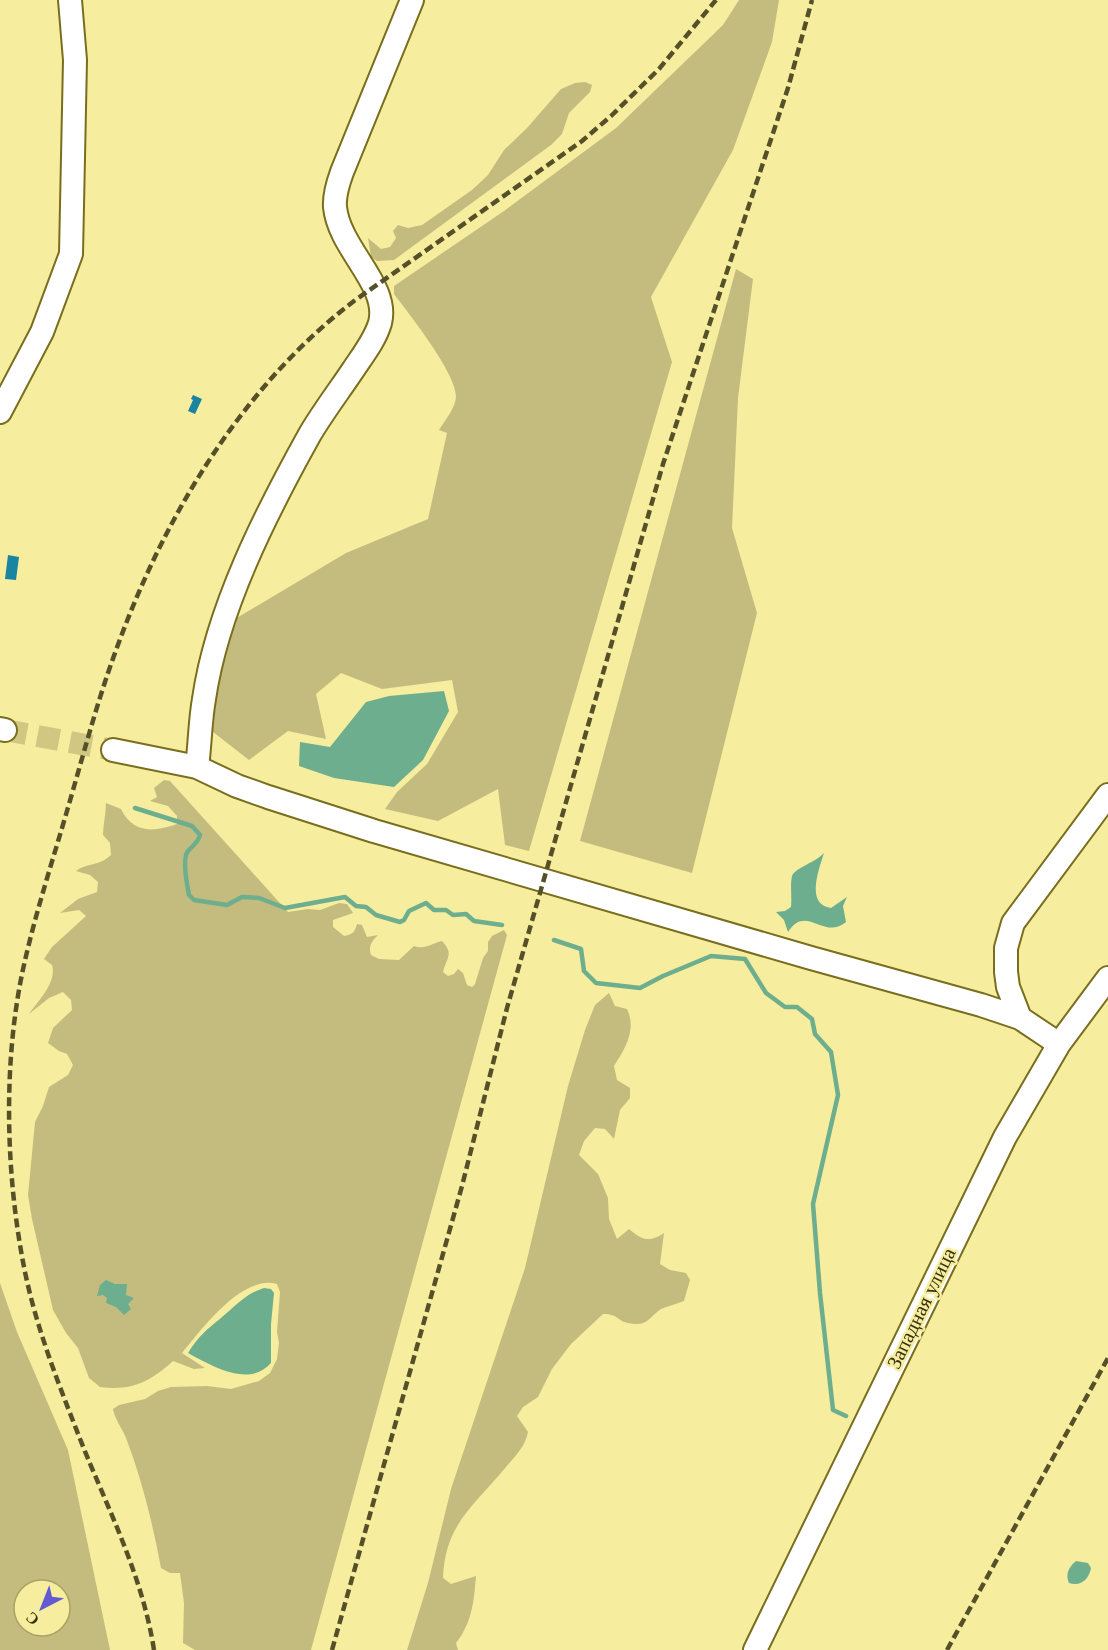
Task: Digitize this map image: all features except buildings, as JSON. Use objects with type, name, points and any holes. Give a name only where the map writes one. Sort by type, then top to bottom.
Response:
[{"type":"street","points":[[0,412],[42,332],[71,254],[75,60],[70,0]]},
{"type":"street","points":[[197,767],[204,700],[211,666],[232,598],[248,557],[289,472],[312,431],[368,348],[380,324],[382,313],[379,294],[340,230],[334,206],[342,172],[412,0]]},
{"type":"street","points":[[113,750],[197,767],[237,786],[374,831],[981,1005],[1020,1018],[1059,1044]]},
{"type":"street","points":[[1020,1018],[1008,987],[1006,966],[1006,948],[1013,923],[1108,795]]},
{"type":"street","name":"Западная улица","points":[[755,1650],[1005,1137],[1059,1044],[1108,978]]},
{"type":"shaded area","points":[[739,0],[779,0],[772,42],[733,150],[651,297],[672,362],[529,851],[505,845],[498,789],[438,821],[385,809],[397,792],[427,764],[458,712],[452,680],[382,689],[341,673],[316,694],[326,739],[288,731],[249,760],[208,728],[214,678],[235,619],[346,553],[428,519],[447,433],[439,430],[452,410],[456,397],[449,374],[431,344],[394,294],[394,286],[504,211],[616,128],[723,25]]},
{"type":"shaded area","points":[[585,82],[592,85],[590,92],[569,113],[562,134],[551,145],[394,260],[377,261],[371,257],[368,238],[381,249],[390,247],[396,238],[393,231],[398,225],[408,228],[422,225],[472,190],[488,175],[504,150],[561,89],[575,83]]},
{"type":"shaded area","points":[[736,269],[753,279],[738,398],[732,528],[757,613],[692,873],[580,841]]},
{"type":"shaded area","points":[[444,691],[449,711],[423,760],[394,787],[334,778],[299,766],[300,742],[330,747],[366,702],[389,696]]},
{"type":"shaded area","points":[[164,780],[170,781],[288,912],[320,910],[339,903],[347,904],[353,913],[333,920],[333,927],[344,936],[353,933],[357,924],[362,925],[367,937],[378,935],[370,949],[371,955],[379,959],[399,960],[414,946],[425,947],[442,941],[449,953],[443,972],[448,976],[454,974],[458,969],[463,973],[467,985],[472,987],[492,936],[504,930],[507,935],[311,1650],[195,1650],[183,1643],[184,1603],[180,1573],[170,1573],[161,1568],[151,1519],[137,1470],[113,1409],[119,1405],[145,1399],[158,1391],[171,1387],[207,1386],[231,1389],[259,1381],[270,1373],[277,1359],[279,1343],[277,1332],[280,1292],[277,1284],[264,1283],[250,1287],[223,1306],[211,1318],[182,1353],[205,1368],[194,1369],[173,1361],[148,1380],[140,1383],[122,1388],[100,1387],[89,1378],[78,1348],[53,1310],[32,1219],[28,1195],[35,1122],[49,1087],[68,1075],[73,1065],[67,1054],[48,1043],[53,1028],[72,1010],[71,1000],[63,992],[49,998],[29,1014],[46,991],[52,978],[52,965],[44,959],[52,947],[86,916],[79,910],[60,913],[78,899],[97,892],[98,882],[90,875],[76,871],[111,855],[110,843],[103,835],[106,803],[121,809],[126,817],[138,827],[160,829],[177,824],[177,816],[168,806],[150,801],[157,797],[154,788]]},
{"type":"shaded area","points":[[824,853],[816,885],[818,900],[831,908],[847,897],[843,906],[846,922],[838,927],[830,928],[802,921],[795,924],[788,932],[784,920],[776,912],[785,911],[791,907],[792,876],[797,870]]},
{"type":"shaded area","points":[[609,993],[615,1006],[627,1009],[630,1016],[628,1039],[614,1066],[617,1080],[630,1088],[630,1098],[620,1110],[614,1139],[605,1129],[595,1128],[584,1141],[579,1155],[598,1174],[608,1198],[609,1219],[617,1239],[629,1229],[646,1239],[664,1233],[660,1264],[670,1270],[686,1273],[690,1280],[684,1301],[661,1309],[640,1324],[628,1323],[615,1316],[603,1314],[571,1344],[552,1369],[538,1397],[523,1407],[517,1416],[528,1432],[522,1447],[463,1517],[449,1543],[443,1578],[451,1584],[476,1576],[466,1628],[456,1643],[458,1650],[407,1650],[428,1583],[451,1489],[525,1268],[568,1086],[585,1030],[595,1005]]},
{"type":"shaded area","points":[[106,1280],[115,1284],[127,1284],[126,1295],[134,1298],[128,1304],[131,1309],[124,1315],[116,1307],[106,1303],[107,1298],[103,1295],[97,1296],[100,1285]]},
{"type":"shaded area","points":[[0,1283],[17,1332],[68,1450],[110,1650],[0,1650]]},
{"type":"shaded area","points":[[264,1288],[271,1289],[274,1293],[271,1363],[252,1374],[241,1374],[208,1364],[188,1353],[211,1326],[246,1297]]},
{"type":"shaded area","points":[[1076,1561],[1088,1563],[1091,1568],[1084,1581],[1073,1584],[1069,1583],[1068,1574]]},
{"type":"waterway","points":[[135,808],[192,826],[200,835],[186,854],[185,859],[189,895],[194,900],[227,905],[242,897],[259,898],[285,908],[345,897],[356,906],[366,907],[376,915],[400,922],[404,920],[409,911],[426,903],[434,910],[446,910],[453,915],[466,914],[474,921],[502,925]]},
{"type":"waterway","points":[[554,940],[581,949],[584,971],[596,983],[640,988],[711,956],[745,959],[766,993],[785,1007],[797,1007],[812,1019],[815,1034],[831,1052],[838,1095],[813,1204],[833,1410],[846,1416]]},
{"type":"tunnel","points":[[5,730],[113,750]]},
{"type":"railway","points":[[154,1650],[134,1573],[84,1449],[35,1313],[18,1232],[10,1158],[12,1046],[22,974],[32,931],[92,722],[112,662],[138,594],[185,499],[244,412],[277,372],[314,335],[354,301],[582,141],[659,69],[716,0]]},
{"type":"railway","points":[[332,1650],[462,1186],[507,1008],[663,464],[788,88],[812,0]]},
{"type":"railway","points":[[947,1650],[1108,1358]]}]
